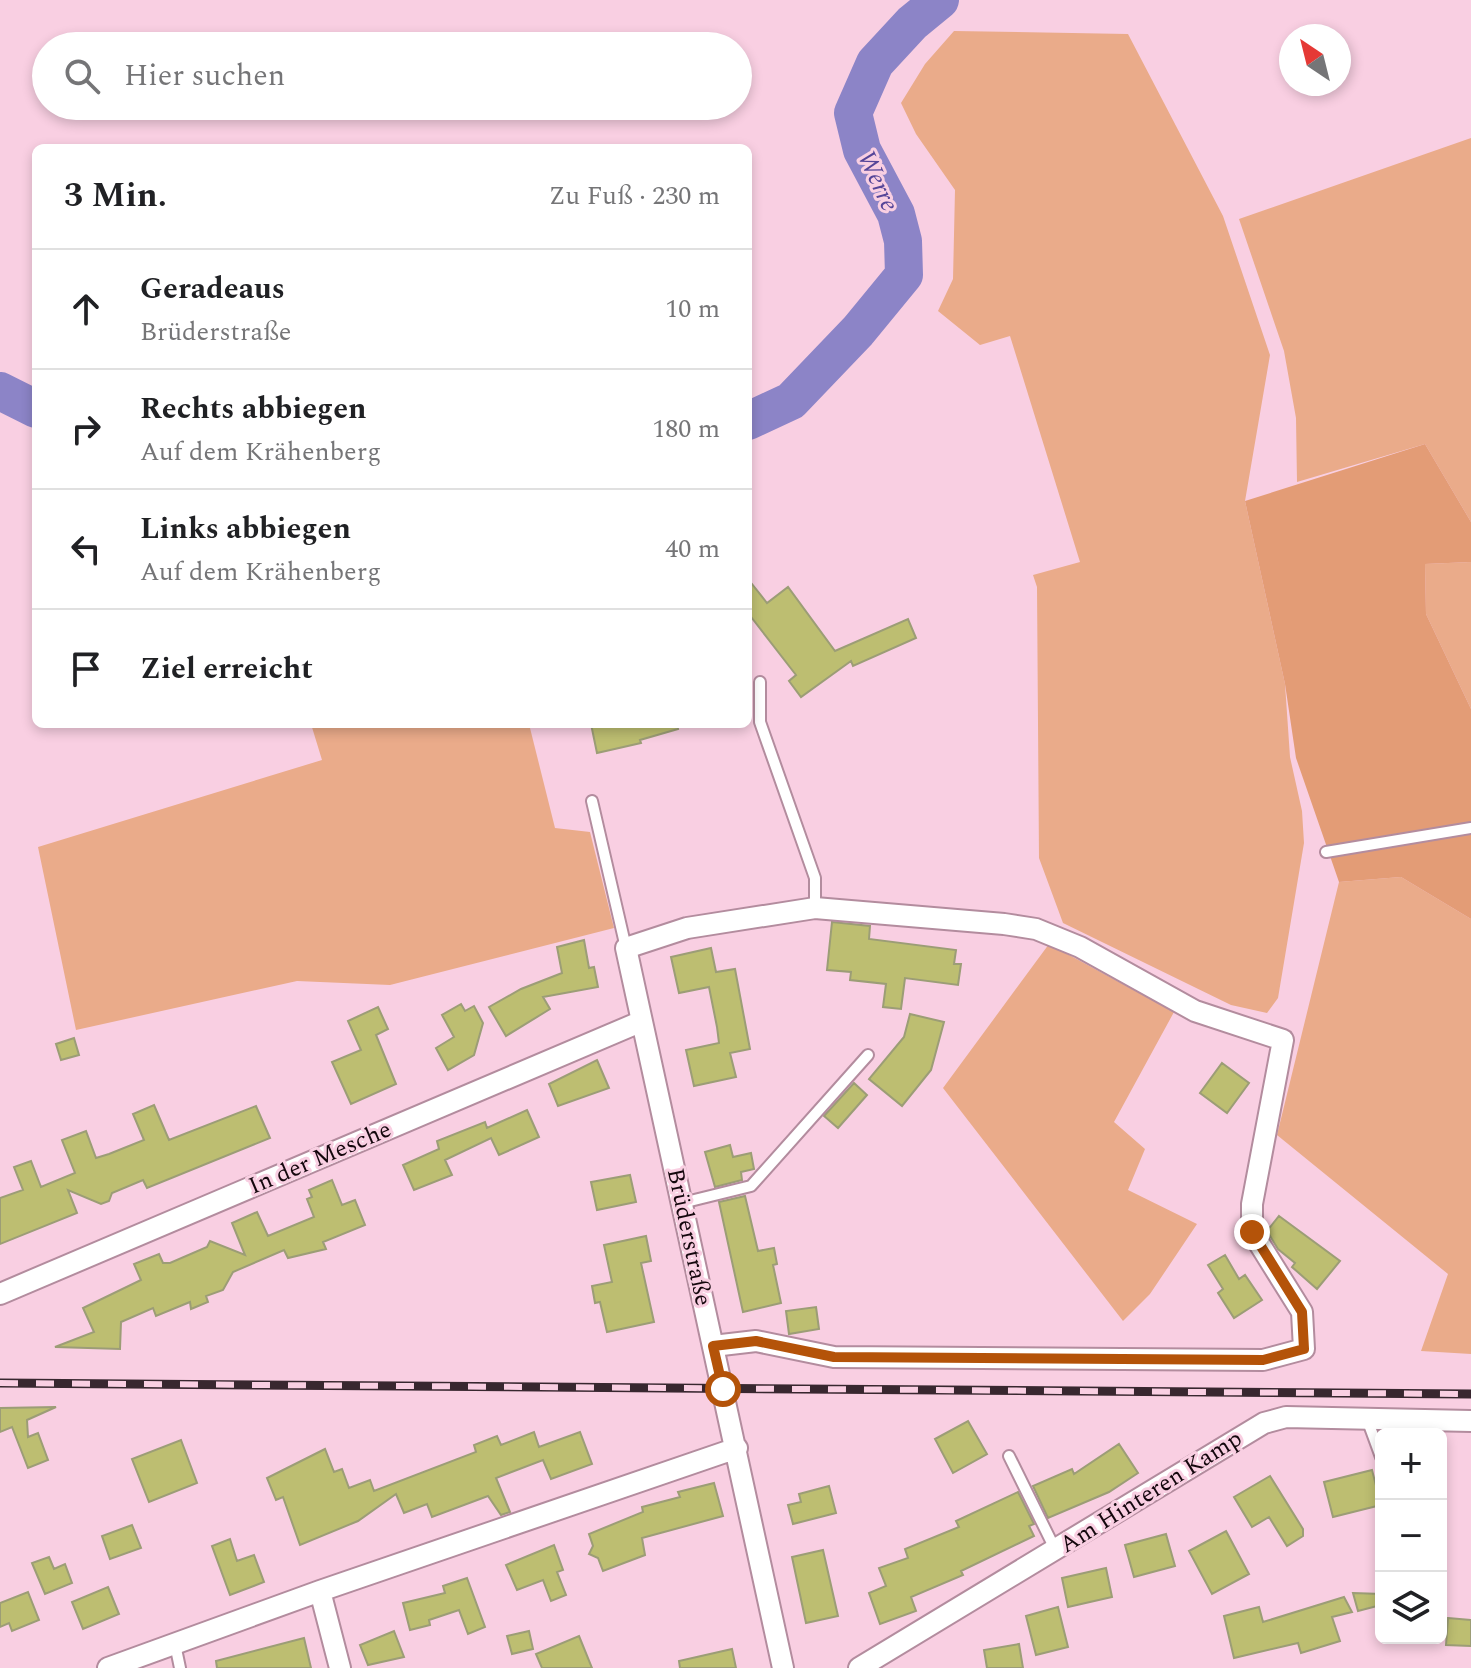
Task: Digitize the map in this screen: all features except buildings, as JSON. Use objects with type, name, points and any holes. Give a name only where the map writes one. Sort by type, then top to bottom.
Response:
[{"type":"street","points":[[626,948],[687,928],[815,908],[1036,929],[1080,947],[1195,1011],[1283,1040],[1252,1204],[1252,1232],[1302,1312],[1304,1349],[1263,1360],[1248,1360],[834,1357],[756,1341],[713,1346]]},
{"type":"street","name":"Brüderstraße","points":[[626,948],[783,1668]]},
{"type":"street","name":"In der Mesche","points":[[0,1294],[640,1022]]},
{"type":"street","name":"Am Hinteren Kamp","points":[[859,1668],[1264,1423],[1286,1417],[1471,1421]]},
{"type":"street","points":[[108,1668],[320,1591],[737,1448]]},
{"type":"street","points":[[320,1591],[340,1668]]},
{"type":"lane","points":[[760,682],[760,722],[815,878],[815,908]]},
{"type":"lane","points":[[592,801],[626,948]]},
{"type":"lane","points":[[1326,852],[1471,828]]},
{"type":"lane","points":[[682,1203],[751,1186],[868,1055]]},
{"type":"lane","points":[[1367,1419],[1375,1441]]},
{"type":"lane","points":[[1009,1456],[1056,1551]]},
{"type":"lane","points":[[175,1644],[180,1668]]},
{"type":"shaded area","points":[[954,31],[1128,34],[1223,216],[1270,355],[1245,501],[1285,684],[1290,757],[1302,811],[1304,843],[1278,998],[1267,1013],[1231,1005],[1063,923],[1039,858],[1037,587],[1033,575],[1080,562],[1010,336],[980,345],[938,311],[953,279],[955,190],[916,134],[901,103],[925,64]]},
{"type":"shaded area","points":[[1471,138],[1471,522],[1425,444],[1297,482],[1296,418],[1284,351],[1239,219]]},
{"type":"shaded area","points":[[1425,444],[1471,522],[1471,562],[1425,564],[1426,614],[1471,709],[1471,919],[1401,877],[1339,882],[1296,758],[1285,684],[1245,501]]},
{"type":"shaded area","points":[[1471,562],[1471,709],[1426,614],[1425,564]]},
{"type":"shaded area","points":[[312,728],[530,728],[555,828],[590,832],[614,928],[390,985],[297,981],[76,1030],[38,847],[322,760]]},
{"type":"shaded area","points":[[1401,877],[1471,919],[1471,1354],[1421,1351],[1448,1274],[1277,1135],[1339,882]]},
{"type":"shaded area","points":[[1049,944],[1174,1012],[1114,1122],[1145,1149],[1128,1190],[1197,1224],[1150,1294],[1123,1321],[943,1088]]},
{"type":"waterway","name":"Werre","points":[[752,419],[791,401],[858,331],[904,275],[903,241],[896,214],[862,150],[853,113],[875,63],[912,23],[940,0]]},
{"type":"waterway","name":"Werre","points":[[0,391],[32,407]]},
{"type":"railway","points":[[0,1383],[1471,1394]]},
{"type":"route","points":[[723,1389],[713,1346],[756,1341],[834,1357],[1263,1360],[1304,1349],[1302,1312],[1252,1232]]}]
